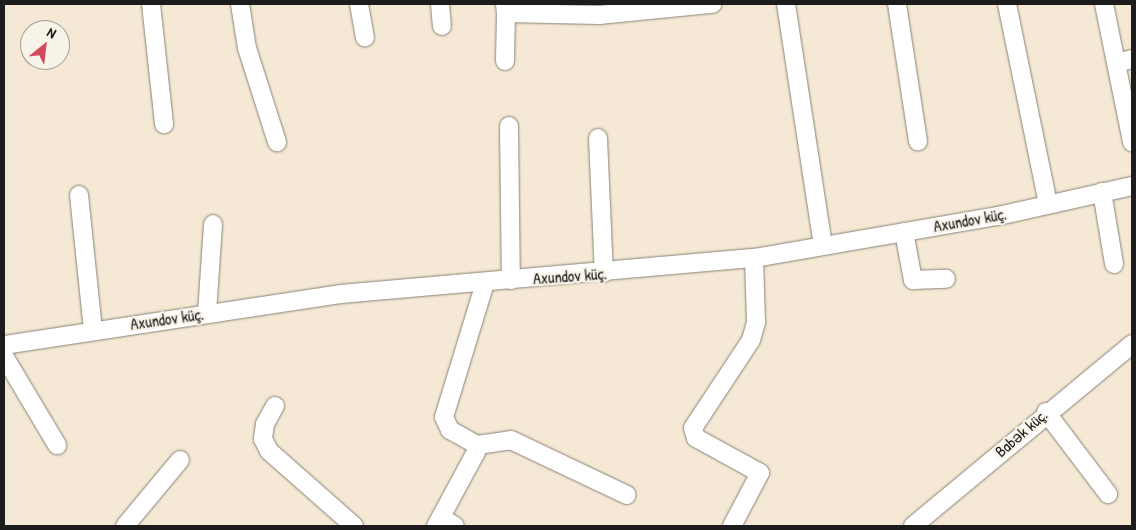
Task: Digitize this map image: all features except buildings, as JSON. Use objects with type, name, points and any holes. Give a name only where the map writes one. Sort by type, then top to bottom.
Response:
[{"type":"street","points":[[151,4],[164,124]]},
{"type":"street","points":[[240,4],[247,48],[276,142]]},
{"type":"street","points":[[359,4],[365,37]]},
{"type":"street","points":[[440,4],[442,26]]},
{"type":"street","points":[[505,61],[505,8],[632,14],[712,4]]},
{"type":"street","points":[[786,4],[823,245]]},
{"type":"street","points":[[897,4],[918,141]]},
{"type":"street","points":[[1007,4],[1048,204]]},
{"type":"street","points":[[1104,4],[1124,61],[1132,142]]},
{"type":"street","points":[[509,126],[511,280]]},
{"type":"street","points":[[598,138],[604,273]]},
{"type":"street","name":"Axundov küç.","points":[[4,345],[93,330],[341,294],[604,273],[754,258],[904,232],[1132,186]]},
{"type":"street","points":[[1102,192],[1114,264]]},
{"type":"street","points":[[79,195],[93,330]]},
{"type":"street","points":[[207,313],[212,224]]},
{"type":"street","points":[[904,232],[913,280],[946,279]]},
{"type":"street","points":[[732,526],[760,473],[696,438],[693,428],[751,340],[756,322],[754,258]]},
{"type":"street","points":[[485,282],[444,417],[450,430],[477,446],[511,440],[627,496]]},
{"type":"street","name":"Babək küç.","points":[[913,526],[1046,412],[1132,344]]},
{"type":"street","points":[[4,356],[57,445]]},
{"type":"street","points":[[275,406],[265,424],[263,438],[268,451],[354,526]]},
{"type":"street","points":[[1046,412],[1108,494]]},
{"type":"street","points":[[444,523],[477,446]]},
{"type":"street","points":[[125,526],[180,460]]}]
